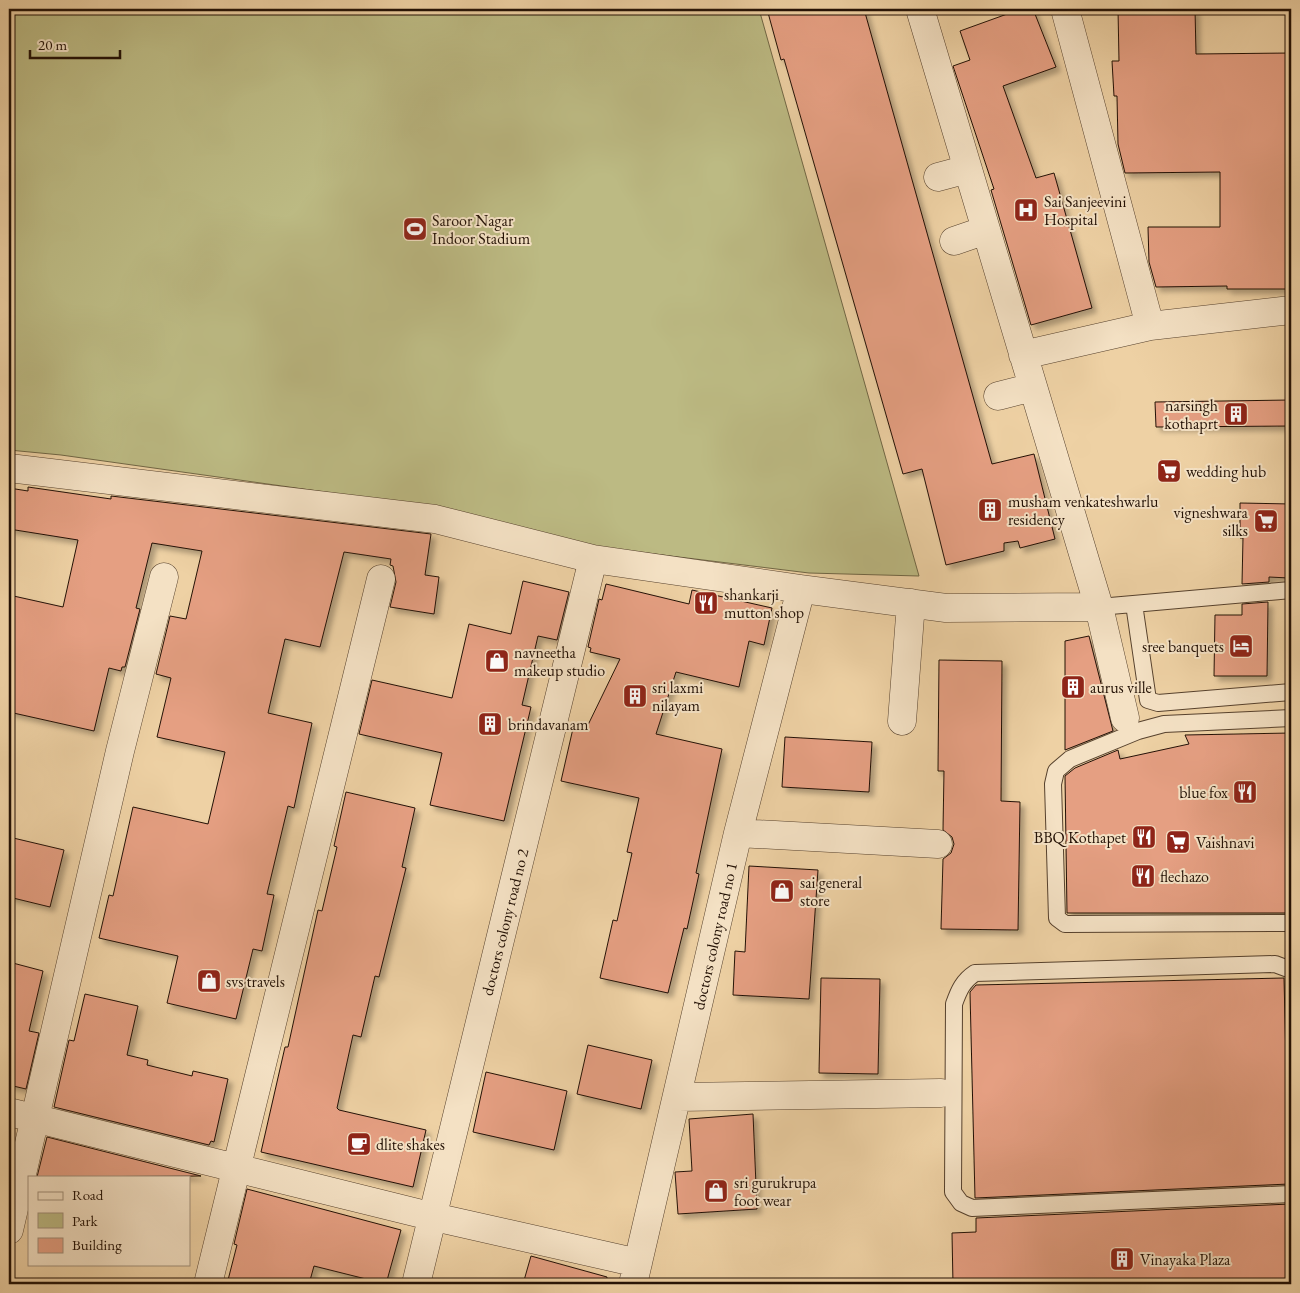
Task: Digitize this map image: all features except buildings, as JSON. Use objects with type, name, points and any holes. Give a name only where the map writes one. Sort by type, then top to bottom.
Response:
[{"type":"street","points":[[920,9],[1099,607],[1127,726]]},
{"type":"street","points":[[1065,9],[1150,326]]},
{"type":"street","points":[[938,177],[968,169]]},
{"type":"street","points":[[954,241],[986,230]]},
{"type":"street","points":[[996,387],[1028,371],[1150,326],[1291,310]]},
{"type":"street","points":[[9,468],[349,507],[435,519],[593,558],[800,589],[946,608],[1099,607]]},
{"type":"street","name":"doctors colony road no 2","points":[[416,1284],[434,1217],[593,558]]},
{"type":"street","points":[[9,1230],[21,1116],[120,751],[164,577]]},
{"type":"street","points":[[208,1284],[381,579]]},
{"type":"street","name":"doctors colony road no 1","points":[[636,1274],[738,833],[800,589]]},
{"type":"street","points":[[902,721],[912,603]]},
{"type":"street","points":[[738,833],[938,844]]},
{"type":"street","points":[[678,1096],[941,1093]]},
{"type":"street","points":[[21,1116],[434,1217],[636,1274]]},
{"type":"lane","points":[[1099,607],[1291,590]]},
{"type":"lane","points":[[1134,604],[1148,700],[1158,703],[1291,692]]},
{"type":"lane","points":[[1291,718],[1127,726],[1070,759],[1056,771],[1053,784],[1057,918],[1065,924],[1291,923]]},
{"type":"lane","points":[[1291,970],[1275,964],[975,973],[967,978],[960,988],[954,1004],[953,1192],[960,1204],[972,1208],[1291,1194]]},
{"type":"green space","name":"Saroor Nagar Indoor Stadium","points":[[9,9],[759,9],[919,576],[809,573],[508,536],[446,509],[61,455],[9,450]]},
{"type":"place","name":"Sai Sanjeevini Hospital","points":[[1026,210]]},
{"type":"place","name":"Saroor Nagar Indoor Stadium","points":[[415,229]]},
{"type":"place","name":"narsingh kothaprt","points":[[1236,414]]},
{"type":"place","name":"wedding hub","points":[[1169,471]]},
{"type":"place","name":"musham venkateshwarlu residency","points":[[990,510]]},
{"type":"place","name":"vigneshwara silks","points":[[1266,521]]},
{"type":"place","name":"shankarji mutton shop","points":[[706,603]]},
{"type":"place","name":"sree banquets","points":[[1241,646]]},
{"type":"place","name":"navneetha makeup studio","points":[[497,661]]},
{"type":"place","name":"aurus ville","points":[[1073,687]]},
{"type":"place","name":"sri laxmi nilayam","points":[[635,696]]},
{"type":"place","name":"brindavanam","points":[[490,724]]},
{"type":"place","name":"blue fox","points":[[1245,792]]},
{"type":"place","name":"BBQ Kothapet","points":[[1144,837]]},
{"type":"place","name":"Vaishnavi","points":[[1178,842]]},
{"type":"place","name":"flechazo","points":[[1143,876]]},
{"type":"place","name":"sai general store","points":[[782,891]]},
{"type":"place","name":"svs travels","points":[[209,981]]},
{"type":"place","name":"dlite shakes","points":[[359,1144]]},
{"type":"place","name":"sri gurukrupa foot wear","points":[[716,1191]]},
{"type":"place","name":"Vinayaka Plaza","points":[[1122,1259]]}]
